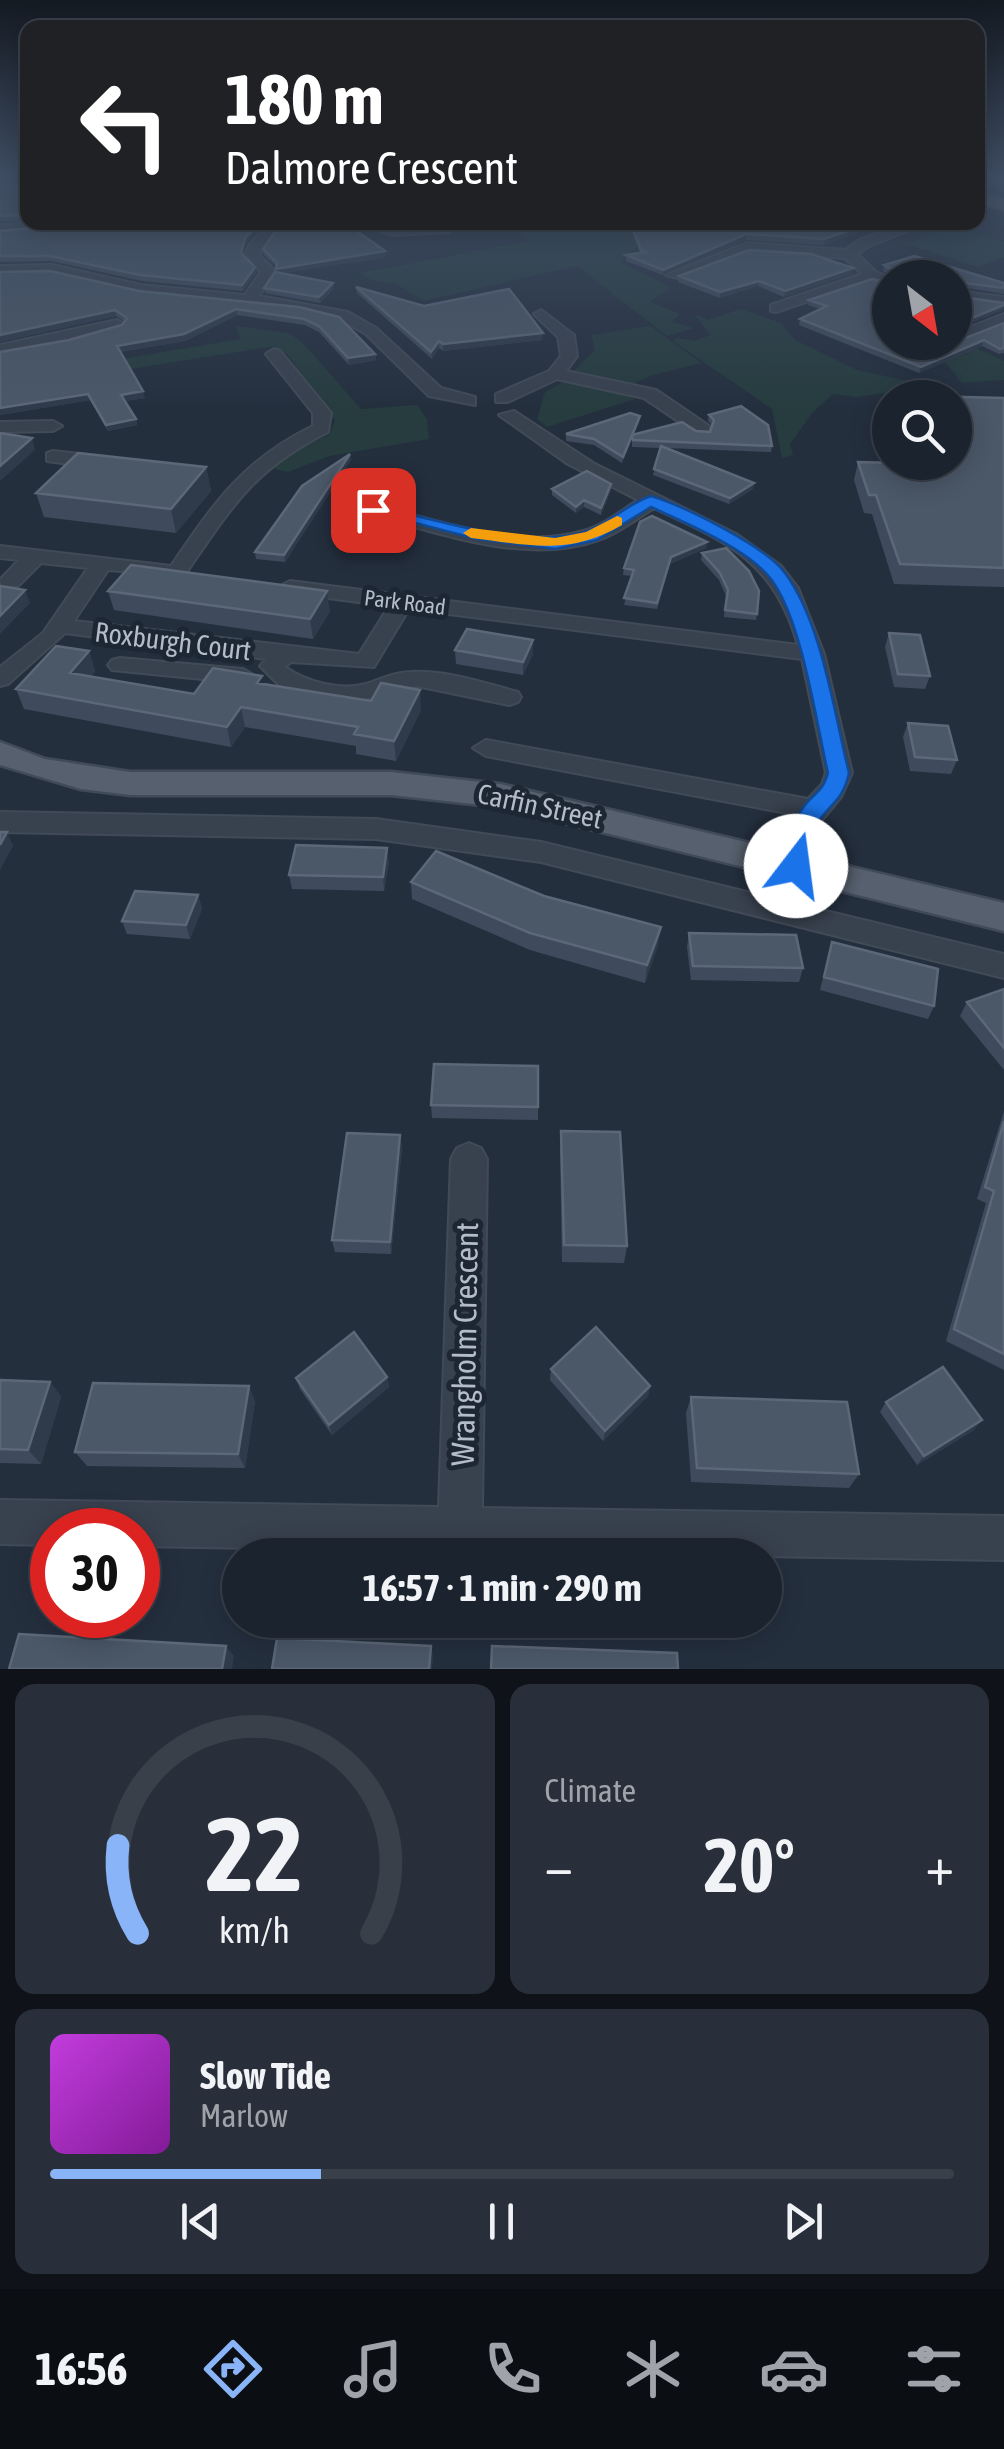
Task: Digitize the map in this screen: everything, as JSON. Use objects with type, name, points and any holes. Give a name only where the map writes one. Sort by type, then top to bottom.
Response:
[{"type":"main road","name":"Carfin Street","points":[[0,727],[19,747],[66,774]]},
{"type":"main road","name":"Carfin Street","points":[[0,753],[22,765],[156,785],[444,786],[518,798],[1004,917]]},
{"type":"street","points":[[248,300],[268,271],[253,253]]},
{"type":"street","points":[[673,275],[731,253]]},
{"type":"street","points":[[776,308],[870,275],[849,254],[833,253]]},
{"type":"street","points":[[0,270],[52,269],[141,289],[300,305],[343,315],[371,331],[435,392],[489,410],[594,472],[722,534],[776,573],[793,601],[838,773],[834,793],[814,809],[799,836],[796,866]]},
{"type":"street","points":[[972,296],[1004,301]]},
{"type":"street","points":[[489,410],[556,374],[569,356],[566,335],[541,314]]},
{"type":"street","points":[[972,331],[1004,319]]},
{"type":"street","points":[[0,350],[117,326]]},
{"type":"street","points":[[0,552],[187,573],[232,476],[322,428],[322,413],[274,354]]},
{"type":"street","points":[[556,374],[638,390],[703,430]]},
{"type":"street","points":[[649,419],[679,412]]},
{"type":"street","points":[[0,427],[53,426]]},
{"type":"street","points":[[54,457],[134,466]]},
{"type":"street","points":[[373,510],[477,534],[555,544],[592,536],[651,501]]},
{"type":"street","points":[[10,581],[35,557]]},
{"type":"street","points":[[0,678],[56,632],[101,565]]},
{"type":"street","name":"Park Road","points":[[271,584],[809,653]]},
{"type":"street","name":"Roxburgh Court","points":[[56,632],[229,646],[281,664],[366,662],[402,602]]},
{"type":"street","points":[[0,656],[56,632]]},
{"type":"street","name":"Roxburgh Court","points":[[120,665],[260,677],[281,664]]},
{"type":"street","name":"Roxburgh Court","points":[[281,664],[287,682],[352,693],[397,680],[418,679],[510,696]]},
{"type":"street","points":[[486,748],[814,809]]},
{"type":"street","points":[[0,822],[376,828],[541,852],[1004,966]]},
{"type":"street","name":"Wrangholm Crescent","points":[[460,1530],[469,1159]]},
{"type":"street","points":[[0,1522],[1004,1538]]},
{"type":"green space","points":[[466,253],[630,253],[620,262],[671,287],[650,302],[680,314],[672,322],[694,328],[667,336],[577,266],[424,301],[398,285],[371,280],[360,273]]},
{"type":"green space","points":[[933,253],[1004,253],[1004,257],[977,267],[972,265],[972,260],[955,260]]},
{"type":"green space","points":[[741,309],[781,323],[795,340],[857,370],[904,380],[872,380],[872,395],[833,394],[812,413],[790,444],[793,455],[782,458],[772,409],[673,341],[695,341],[710,335],[694,314],[708,320]]},
{"type":"green space","points":[[236,326],[289,333],[304,344],[361,409],[417,405],[427,419],[429,439],[329,456],[288,472],[275,469],[277,458],[329,435],[335,421],[288,355],[275,346],[0,390],[0,380],[240,339]]},
{"type":"green space","points":[[650,326],[702,363],[638,381],[625,395],[635,399],[547,427],[537,419],[545,392],[560,384],[595,350],[591,335]]},
{"type":"green space","points":[[972,346],[1004,361],[1004,380],[960,380],[943,360],[972,360]]},
{"type":"building","points":[[0,253],[241,253],[255,267],[242,285],[140,275],[50,256],[0,256]]},
{"type":"building","points":[[267,253],[374,253],[276,269],[277,263]]},
{"type":"building","points":[[640,253],[702,253],[663,270],[626,255]]},
{"type":"building","points":[[741,253],[811,254],[853,268],[785,291],[759,281],[720,292],[679,276]]},
{"type":"building","points":[[50,271],[139,291],[299,307],[339,317],[375,354],[348,358],[319,326],[304,319],[236,309],[184,334],[117,346],[143,391],[121,395],[136,419],[106,425],[88,394],[0,408],[0,352],[69,340],[122,325],[127,318],[115,310],[0,335],[0,272]]},
{"type":"building","points":[[275,272],[333,283],[319,297],[264,288]]},
{"type":"building","points":[[972,273],[1004,283],[1004,288],[972,284]]},
{"type":"building","points":[[872,279],[872,348],[800,319],[827,306],[809,300]]},
{"type":"building","points":[[356,287],[424,306],[509,289],[543,333],[443,344],[439,341],[431,352]]},
{"type":"building","points":[[972,298],[1004,305],[972,318]]},
{"type":"building","points":[[1004,323],[1004,348],[984,340],[972,345],[972,336]]},
{"type":"building","points":[[903,360],[937,360],[921,367]]},
{"type":"building","points":[[972,397],[1004,398],[1004,568],[900,564],[876,495],[869,495],[858,462],[872,462],[872,480],[972,480]]},
{"type":"building","points":[[741,406],[768,425],[772,446],[633,440],[632,435],[682,422],[696,431],[710,432],[714,420],[709,415]]},
{"type":"building","points":[[630,413],[640,416],[623,457],[594,439],[566,434]]},
{"type":"building","points":[[0,433],[32,438],[0,466]]},
{"type":"building","points":[[661,446],[754,483],[730,498],[654,469]]},
{"type":"building","points":[[78,453],[206,467],[171,509],[36,493]]},
{"type":"building","points":[[350,454],[284,555],[255,552],[302,486]]},
{"type":"building","points":[[587,471],[611,484],[601,508],[584,500],[576,507],[552,489]]},
{"type":"building","points":[[652,516],[707,542],[671,557],[657,603],[624,598],[634,570],[624,568],[640,522]]},
{"type":"building","points":[[726,548],[749,571],[759,591],[757,614],[725,610],[728,590],[720,573],[702,553]]},
{"type":"building","points":[[131,565],[327,591],[310,619],[108,591]]},
{"type":"building","points":[[0,586],[25,590],[0,616]]},
{"type":"building","points":[[467,629],[533,640],[523,662],[455,650]]},
{"type":"building","points":[[889,633],[920,635],[930,676],[898,674]]},
{"type":"building","points":[[56,646],[89,651],[70,673],[194,694],[213,668],[262,676],[257,683],[371,701],[381,683],[420,690],[394,741],[354,734],[358,727],[241,707],[227,727],[16,689]]},
{"type":"building","points":[[908,723],[948,726],[957,760],[915,757]]},
{"type":"building","points":[[296,845],[387,848],[383,877],[289,875]]},
{"type":"building","points":[[436,851],[544,896],[661,927],[647,965],[530,933],[411,882]]},
{"type":"building","points":[[135,891],[198,895],[186,925],[122,921]]},
{"type":"building","points":[[689,933],[796,935],[803,968],[693,966]]},
{"type":"building","points":[[832,942],[938,969],[934,1006],[824,977]]},
{"type":"building","points":[[1004,989],[1004,1048],[967,1002]]},
{"type":"building","points":[[434,1064],[538,1066],[538,1107],[431,1105]]},
{"type":"building","points":[[1004,1121],[1004,1354],[954,1329],[994,1191],[985,1187]]},
{"type":"building","points":[[561,1131],[620,1132],[627,1246],[564,1245]]},
{"type":"building","points":[[347,1133],[400,1135],[390,1242],[332,1240]]},
{"type":"building","points":[[596,1327],[650,1386],[605,1431],[551,1369]]},
{"type":"building","points":[[354,1332],[387,1377],[329,1425],[296,1378]]},
{"type":"building","points":[[943,1367],[982,1420],[924,1456],[886,1402]]},
{"type":"building","points":[[0,1380],[50,1382],[28,1450],[0,1449]]},
{"type":"building","points":[[93,1383],[249,1386],[238,1454],[75,1452]]},
{"type":"building","points":[[691,1397],[847,1402],[859,1474],[697,1468]]},
{"type":"building","points":[[19,1634],[30,1635],[30,1638],[226,1646],[222,1669],[9,1669]]},
{"type":"building","points":[[277,1638],[431,1646],[429,1669],[272,1669]]},
{"type":"building","points":[[492,1646],[677,1653],[678,1669],[491,1669]]},
{"type":"slow traffic","points":[[471,533],[555,544],[592,536],[617,521]]},
{"type":"route","points":[[373,510],[477,534],[555,544],[592,536],[651,501],[722,534],[776,573],[793,601],[838,773],[834,793],[814,809],[799,836],[796,866]]}]
